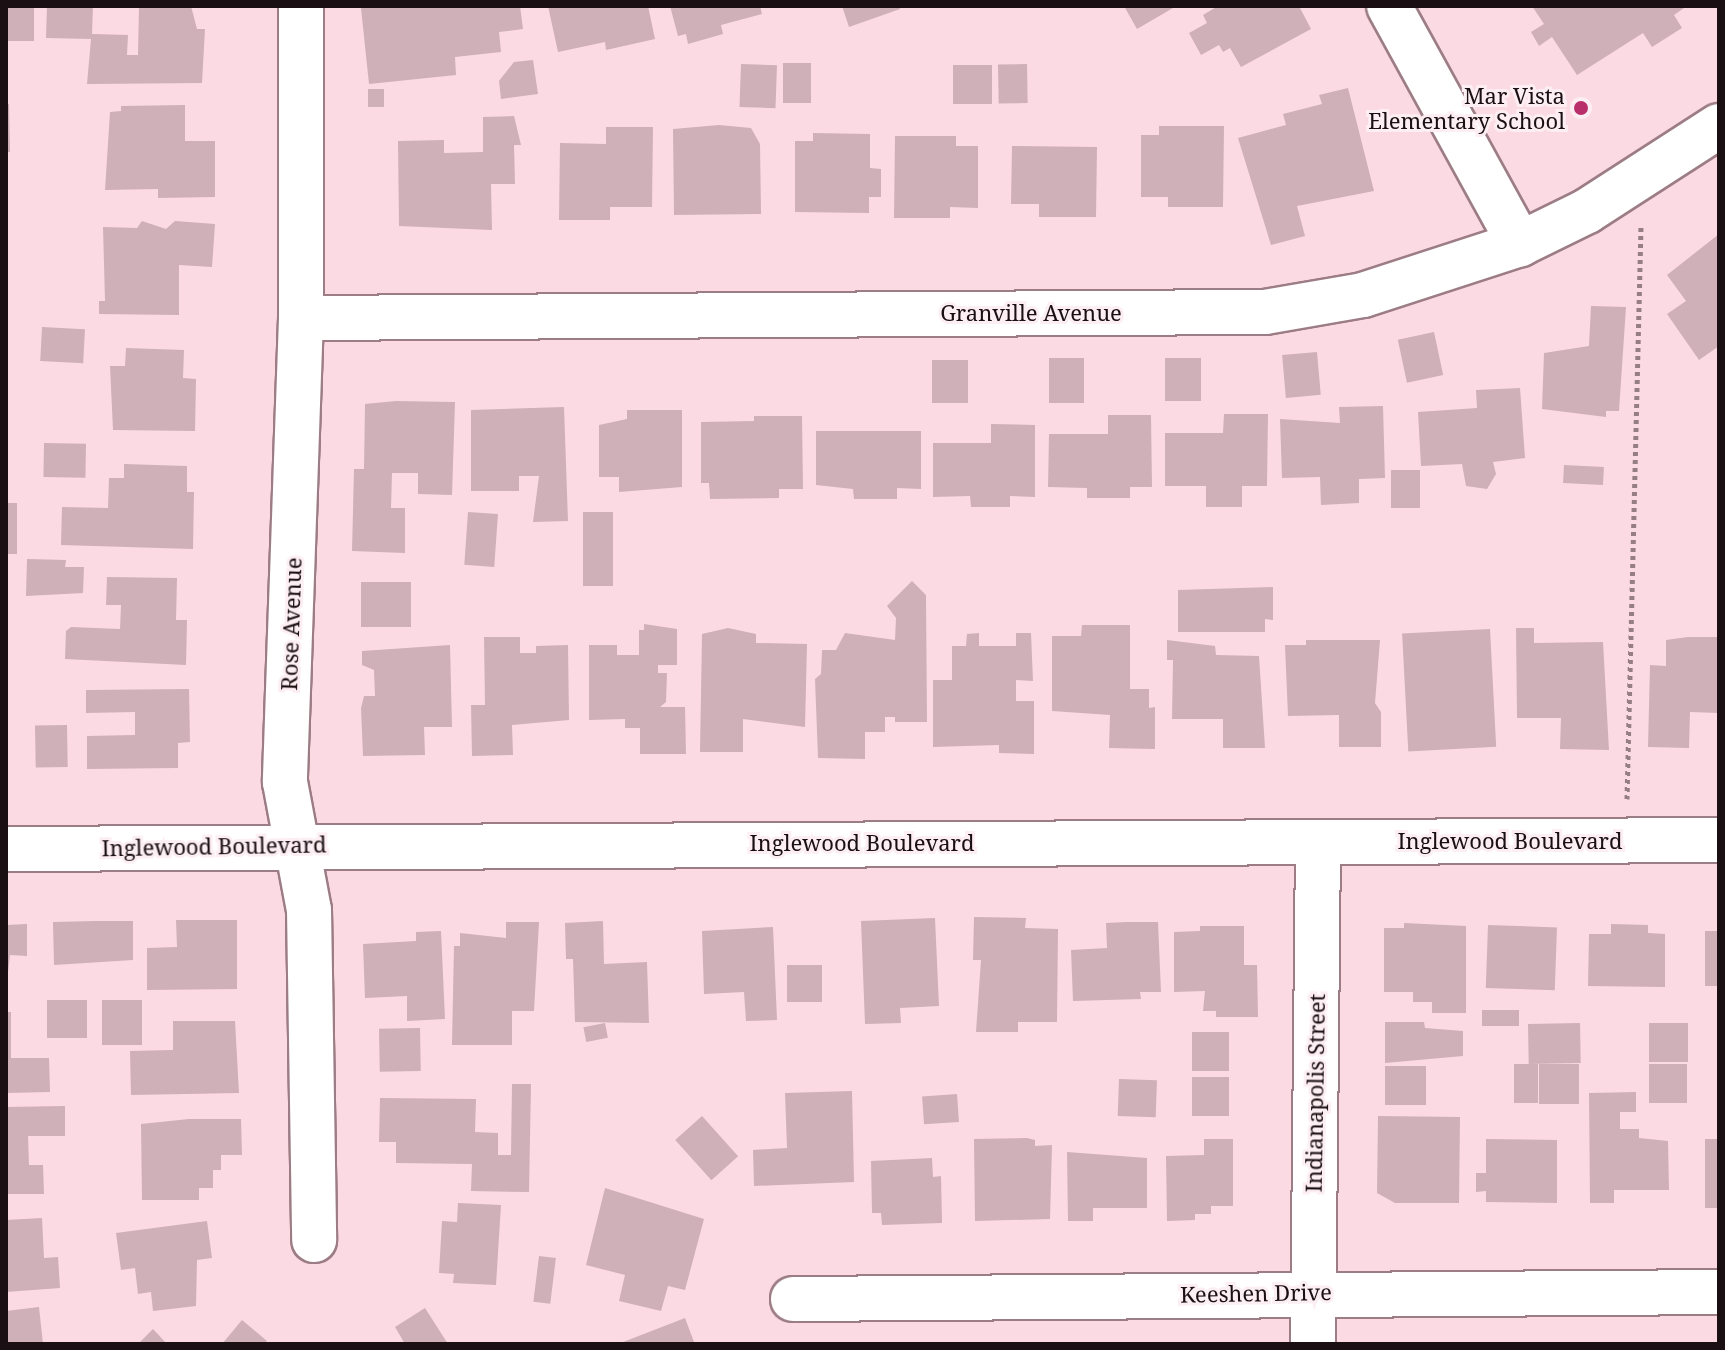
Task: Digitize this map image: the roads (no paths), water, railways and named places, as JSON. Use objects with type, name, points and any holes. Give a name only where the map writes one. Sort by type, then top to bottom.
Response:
[{"type":"street","name":"Rose Avenue","points":[[301,6],[301,318],[285,782],[309,910],[314,1240]]},
{"type":"street","points":[[1389,6],[1520,244]]},
{"type":"street","name":"Granville Avenue","points":[[301,318],[1265,312],[1363,295],[1520,244],[1587,211],[1719,126]]},
{"type":"street","name":"Inglewood Boulevard","points":[[6,849],[297,845],[1719,840]]},
{"type":"street","name":"Indianapolis Street","points":[[1313,1344],[1318,842]]},
{"type":"street","name":"Keeshen Drive","points":[[793,1299],[1719,1292]]},
{"type":"place","name":"Mar Vista Elementary School","points":[[1581,108]]}]
